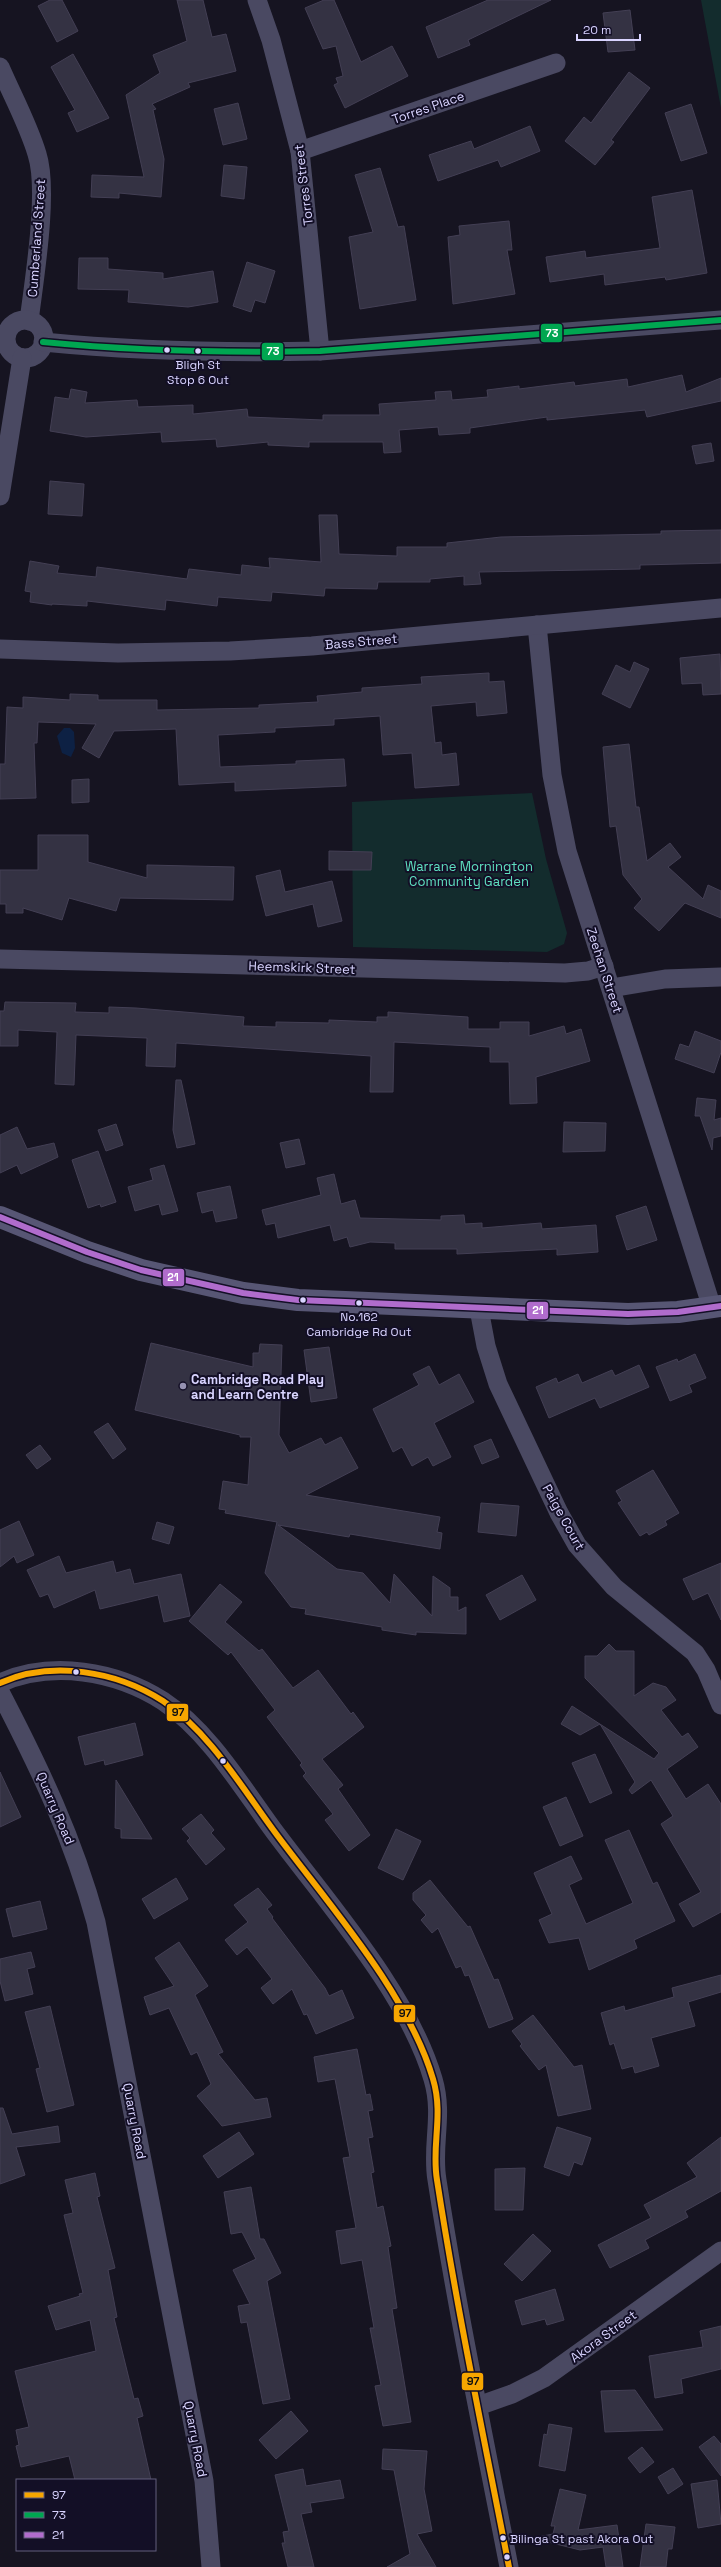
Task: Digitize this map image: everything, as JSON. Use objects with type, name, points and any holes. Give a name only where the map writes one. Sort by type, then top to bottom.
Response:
[{"type":"main road","points":[[0,1216],[93,1254],[140,1270],[213,1288],[298,1300],[479,1309],[628,1314],[716,1307]]},
{"type":"street","name":"Torres Street","points":[[257,0],[271,40],[300,151],[320,351]]},
{"type":"street","name":"Torres Place","points":[[300,151],[556,63]]},
{"type":"street","name":"Cumberland Street","points":[[0,67],[38,154],[41,175],[40,208],[29,321]]},
{"type":"street","points":[[43,342],[104,348],[264,352],[320,351],[721,320]]},
{"type":"street","points":[[29,321],[38,326],[43,342],[33,356],[22,358],[16,356],[8,348],[3,337],[16,322],[29,321]]},
{"type":"street","points":[[0,496],[22,358]]},
{"type":"street","name":"Bass Street","points":[[0,649],[118,654],[230,651],[312,646],[721,608]]},
{"type":"street","name":"Zeehan Street","points":[[537,625],[554,783],[567,851],[716,1307]]},
{"type":"street","name":"Heemskirk Street","points":[[0,959],[565,973],[588,971],[604,966]]},
{"type":"street","points":[[611,988],[658,980],[721,977]]},
{"type":"street","name":"Paige Court","points":[[479,1309],[486,1346],[498,1384],[559,1513],[577,1545],[614,1587],[695,1653],[706,1670],[721,1705]]},
{"type":"street","points":[[0,1683],[18,1675],[53,1670],[101,1675],[141,1689],[163,1701],[182,1716],[199,1731],[215,1752],[376,1968],[411,2023],[436,2091],[439,2126],[436,2176],[509,2567]]},
{"type":"street","name":"Quarry Road","points":[[0,1692],[57,1806],[81,1870],[96,1922],[204,2481],[211,2567]]},
{"type":"street","name":"Akora Street","points":[[478,2406],[512,2394],[544,2378],[721,2251]]},
{"type":"green space","points":[[701,0],[721,0],[721,108]]},
{"type":"green space","name":"Warrane Mornington Community Garden","points":[[532,793],[546,859],[567,933],[564,944],[547,952],[353,947],[352,802]]},
{"type":"water","points":[[64,728],[70,728],[74,732],[75,748],[71,757],[62,753],[57,736]]},
{"type":"building","points":[[50,0],[62,0],[78,31],[57,42],[38,6]]},
{"type":"building","points":[[177,0],[203,0],[212,37],[226,34],[236,71],[188,83],[190,87],[152,104],[156,109],[153,110],[164,159],[161,197],[119,193],[119,198],[91,197],[92,175],[144,177],[126,95],[160,73],[153,55],[187,41]]},
{"type":"building","points":[[324,0],[334,0],[361,62],[392,46],[408,76],[345,108],[334,85],[338,83],[336,78],[343,76],[336,46],[323,49],[305,8]]},
{"type":"building","points":[[488,0],[551,0],[468,40],[470,45],[438,58],[426,27]]},
{"type":"building","points":[[630,10],[635,50],[608,52],[603,13]]},
{"type":"building","points":[[73,54],[109,118],[77,132],[68,113],[75,110],[51,67]]},
{"type":"building","points":[[629,72],[650,88],[611,140],[614,142],[595,165],[565,141],[584,117],[591,123]]},
{"type":"building","points":[[238,103],[247,139],[223,145],[214,109]]},
{"type":"building","points":[[691,104],[707,153],[681,161],[665,113]]},
{"type":"building","points":[[530,126],[540,151],[501,167],[498,160],[438,181],[429,155],[471,141],[474,149]]},
{"type":"building","points":[[224,165],[247,167],[244,199],[221,196]]},
{"type":"building","points":[[380,168],[398,227],[404,226],[416,300],[360,309],[349,237],[373,232],[355,175]]},
{"type":"building","points":[[692,190],[707,273],[666,280],[665,277],[605,285],[604,274],[550,282],[546,257],[585,251],[586,258],[660,248],[652,197]]},
{"type":"building","points":[[509,221],[512,250],[507,250],[515,294],[453,304],[448,237],[460,235],[459,226]]},
{"type":"building","points":[[79,258],[108,258],[108,269],[163,273],[163,279],[213,271],[218,302],[188,307],[128,302],[129,290],[78,289]]},
{"type":"building","points":[[247,262],[275,271],[265,303],[255,300],[251,312],[233,306]]},
{"type":"building","points":[[682,375],[686,392],[721,378],[721,401],[647,417],[645,410],[547,420],[547,417],[470,428],[470,433],[439,435],[438,427],[399,430],[401,452],[384,453],[383,442],[309,442],[309,447],[268,445],[268,442],[217,447],[216,439],[162,442],[161,432],[86,437],[50,431],[55,397],[69,399],[71,389],[87,392],[85,403],[137,400],[138,407],[193,405],[193,414],[247,409],[248,417],[323,420],[323,415],[380,415],[379,404],[436,400],[435,392],[451,391],[452,400],[488,397],[487,390],[519,386],[519,389],[574,382],[575,386],[627,379],[628,387]]},
{"type":"building","points":[[711,443],[714,461],[696,464],[692,446]]},
{"type":"building","points":[[50,481],[84,484],[82,516],[48,514]]},
{"type":"building","points":[[319,515],[337,515],[339,554],[397,556],[397,547],[447,547],[447,543],[501,537],[661,534],[661,531],[721,530],[721,563],[640,565],[640,569],[479,572],[481,584],[464,585],[464,576],[430,579],[430,582],[378,582],[377,589],[325,588],[324,596],[272,592],[271,601],[218,597],[217,606],[166,600],[165,610],[87,601],[87,606],[52,605],[30,602],[31,592],[25,591],[30,561],[59,566],[57,573],[96,577],[97,567],[187,579],[189,569],[241,575],[242,565],[270,568],[269,558],[321,562]]},
{"type":"building","points":[[720,654],[721,694],[703,695],[702,683],[682,684],[680,658]]},
{"type":"building","points":[[634,662],[649,669],[630,708],[602,694],[616,665],[630,672]]},
{"type":"building","points":[[489,673],[489,682],[504,681],[507,713],[477,716],[476,702],[431,706],[435,743],[441,742],[442,755],[456,753],[459,785],[415,788],[412,753],[383,755],[380,716],[334,719],[334,725],[275,728],[275,732],[218,735],[220,767],[296,764],[296,761],[344,759],[346,786],[235,791],[235,782],[179,785],[176,729],[114,731],[99,758],[82,748],[96,724],[38,722],[37,743],[34,743],[36,798],[0,799],[0,764],[5,764],[7,707],[23,708],[23,697],[70,700],[70,694],[98,695],[98,700],[157,700],[157,710],[259,708],[259,705],[318,702],[317,696],[362,692],[362,688],[422,684],[421,677]]},
{"type":"building","points":[[629,744],[636,807],[639,807],[647,861],[670,843],[681,857],[668,867],[703,899],[708,885],[721,891],[721,918],[685,903],[659,931],[634,908],[642,899],[623,875],[616,826],[610,827],[603,747]]},
{"type":"building","points":[[89,779],[89,802],[72,803],[72,780]]},
{"type":"building","points":[[38,835],[88,835],[88,862],[147,878],[147,865],[234,867],[233,900],[120,898],[116,911],[69,898],[62,920],[23,908],[23,913],[6,913],[6,904],[0,904],[0,870],[38,870]]},
{"type":"building","points":[[329,851],[372,852],[371,870],[329,870]]},
{"type":"building","points":[[280,870],[285,892],[332,881],[342,921],[318,927],[313,904],[266,916],[256,876]]},
{"type":"building","points":[[5,1002],[76,1003],[75,1012],[109,1013],[109,1007],[244,1017],[243,1026],[276,1027],[276,1022],[329,1023],[329,1020],[377,1022],[377,1017],[388,1017],[388,1012],[468,1017],[468,1029],[500,1029],[500,1022],[529,1022],[529,1036],[564,1026],[566,1034],[581,1029],[590,1061],[536,1077],[537,1103],[510,1104],[509,1062],[490,1062],[490,1047],[394,1042],[393,1092],[370,1092],[371,1056],[176,1043],[175,1067],[146,1066],[147,1038],[76,1035],[74,1085],[55,1084],[57,1032],[18,1030],[18,1046],[0,1046],[0,1011],[4,1011]]},
{"type":"building","points":[[695,1031],[721,1041],[721,1052],[714,1073],[675,1059],[680,1044],[689,1047]]},
{"type":"building","points":[[176,1080],[181,1080],[195,1144],[177,1148],[173,1130]]},
{"type":"building","points":[[697,1098],[716,1100],[714,1120],[721,1118],[721,1136],[713,1138],[712,1150],[700,1116],[695,1116]]},
{"type":"building","points":[[564,1122],[606,1123],[605,1151],[563,1152]]},
{"type":"building","points":[[116,1124],[123,1145],[106,1151],[98,1130]]},
{"type":"building","points":[[17,1127],[27,1149],[54,1143],[58,1157],[21,1174],[17,1165],[0,1173],[0,1135]]},
{"type":"building","points":[[299,1139],[305,1164],[286,1168],[280,1143]]},
{"type":"building","points":[[98,1151],[116,1202],[101,1207],[100,1204],[88,1208],[72,1160]]},
{"type":"building","points":[[164,1165],[178,1211],[162,1215],[159,1204],[135,1211],[128,1187],[153,1180],[150,1169]]},
{"type":"building","points":[[334,1174],[341,1204],[355,1200],[360,1218],[441,1220],[441,1216],[464,1215],[465,1224],[482,1223],[482,1228],[541,1223],[542,1229],[596,1225],[598,1252],[557,1255],[557,1249],[457,1254],[457,1249],[395,1249],[395,1243],[370,1242],[350,1247],[347,1237],[334,1241],[330,1225],[278,1238],[275,1223],[266,1225],[262,1210],[321,1195],[317,1178]]},
{"type":"building","points":[[230,1186],[237,1218],[216,1222],[213,1210],[202,1213],[197,1193]]},
{"type":"building","points":[[646,1206],[657,1240],[627,1250],[616,1216]]},
{"type":"building","points":[[151,1343],[253,1367],[253,1353],[259,1353],[260,1344],[282,1345],[279,1435],[289,1453],[321,1438],[325,1445],[341,1437],[358,1468],[306,1495],[440,1517],[437,1532],[442,1533],[440,1549],[350,1534],[349,1537],[278,1525],[337,1569],[363,1573],[390,1603],[394,1574],[432,1616],[433,1576],[450,1588],[450,1597],[458,1597],[458,1611],[466,1607],[466,1634],[416,1632],[416,1635],[382,1630],[382,1627],[305,1614],[306,1609],[291,1607],[265,1573],[277,1522],[225,1513],[226,1510],[219,1509],[223,1481],[248,1485],[251,1437],[240,1437],[240,1435],[135,1410]]},
{"type":"building","points":[[329,1347],[337,1398],[311,1402],[304,1350]]},
{"type":"building","points":[[695,1354],[706,1378],[689,1385],[692,1392],[670,1401],[656,1367],[677,1359],[678,1362]]},
{"type":"building","points":[[639,1365],[649,1387],[600,1408],[595,1398],[549,1418],[536,1387],[556,1378],[558,1383],[578,1374],[582,1383],[612,1370],[615,1376]]},
{"type":"building","points":[[429,1366],[439,1385],[459,1374],[474,1402],[434,1423],[451,1457],[433,1466],[428,1457],[412,1466],[402,1447],[393,1452],[373,1409],[419,1385],[413,1374]]},
{"type":"building","points":[[108,1423],[126,1449],[113,1459],[94,1432]]},
{"type":"building","points":[[491,1439],[499,1457],[482,1464],[474,1446]]},
{"type":"building","points":[[40,1445],[51,1459],[37,1469],[26,1455]]},
{"type":"building","points":[[653,1470],[679,1513],[665,1521],[667,1525],[649,1535],[647,1532],[640,1536],[618,1503],[622,1501],[616,1491]]},
{"type":"building","points":[[481,1503],[519,1506],[516,1536],[478,1532]]},
{"type":"building","points":[[19,1521],[34,1555],[17,1563],[14,1556],[0,1567],[0,1530]]},
{"type":"building","points":[[157,1522],[174,1527],[169,1544],[152,1539]]},
{"type":"building","points":[[59,1556],[66,1573],[113,1561],[116,1573],[130,1569],[134,1584],[181,1574],[190,1616],[164,1622],[158,1595],[100,1609],[95,1590],[54,1608],[48,1594],[40,1597],[27,1570]]},
{"type":"building","points":[[721,1563],[721,1620],[708,1593],[693,1600],[683,1579]]},
{"type":"building","points":[[522,1575],[536,1600],[500,1620],[486,1595]]},
{"type":"building","points":[[220,1584],[242,1602],[225,1622],[259,1651],[262,1649],[293,1688],[318,1670],[351,1714],[353,1712],[364,1727],[322,1759],[343,1785],[338,1789],[370,1835],[349,1851],[325,1820],[333,1814],[303,1776],[306,1773],[300,1765],[302,1763],[267,1717],[275,1710],[231,1652],[228,1655],[189,1621]]},
{"type":"building","points":[[609,1644],[616,1651],[634,1651],[634,1696],[653,1683],[666,1687],[676,1700],[661,1710],[682,1737],[688,1733],[698,1747],[667,1769],[686,1799],[708,1784],[721,1804],[721,1912],[693,1927],[679,1904],[701,1892],[661,1824],[673,1816],[651,1780],[632,1794],[629,1790],[635,1782],[600,1724],[654,1759],[659,1753],[585,1678],[585,1656],[597,1656]]},
{"type":"building","points":[[572,1706],[600,1724],[580,1735],[561,1724]]},
{"type":"building","points":[[135,1723],[143,1755],[105,1765],[104,1760],[85,1765],[78,1737]]},
{"type":"building","points":[[595,1754],[612,1793],[590,1803],[572,1763]]},
{"type":"building","points":[[0,1772],[21,1817],[0,1827]]},
{"type":"building","points":[[116,1780],[152,1839],[121,1838],[121,1829],[115,1828]]},
{"type":"building","points":[[566,1797],[583,1836],[560,1846],[543,1807]]},
{"type":"building","points":[[201,1814],[214,1830],[211,1833],[225,1849],[206,1865],[187,1841],[190,1838],[182,1829]]},
{"type":"building","points":[[396,1829],[421,1841],[403,1880],[378,1868]]},
{"type":"building","points":[[629,1830],[653,1884],[657,1882],[675,1921],[634,1940],[637,1948],[589,1970],[579,1938],[549,1943],[539,1920],[552,1914],[534,1873],[571,1856],[582,1879],[569,1885],[586,1924],[633,1903],[605,1840]]},
{"type":"building","points":[[176,1878],[188,1899],[154,1919],[142,1899]]},
{"type":"building","points":[[430,1880],[468,1927],[470,1926],[494,1980],[498,1979],[513,2019],[489,2028],[469,1975],[465,1976],[461,1966],[456,1968],[438,1928],[432,1933],[421,1920],[426,1915],[413,1900],[413,1893]]},
{"type":"building","points":[[258,1888],[272,1905],[267,1909],[273,1917],[272,1918],[325,1988],[329,1996],[342,1990],[354,2018],[316,2034],[307,2014],[304,2015],[292,1989],[273,2004],[261,1988],[272,1979],[247,1947],[237,1955],[225,1940],[248,1922],[234,1905]]},
{"type":"building","points":[[40,1901],[47,1929],[13,1937],[6,1909]]},
{"type":"building","points":[[179,1942],[208,1986],[195,1995],[223,2052],[218,2054],[255,2100],[267,2098],[271,2117],[222,2126],[197,2096],[211,2084],[197,2052],[191,2055],[169,2008],[150,2015],[144,1997],[174,1986],[155,1958]]},
{"type":"building","points":[[31,1952],[35,1967],[27,1969],[33,1994],[5,2001],[0,1981],[0,1959]]},
{"type":"building","points":[[721,1975],[721,1992],[688,2002],[695,2026],[651,2038],[659,2066],[635,2073],[633,2066],[622,2069],[614,2043],[610,2045],[601,2013],[624,2006],[625,2011],[674,1997],[672,1988]]},
{"type":"building","points":[[50,2006],[74,2105],[47,2112],[36,2069],[40,2068],[25,2012]]},
{"type":"building","points":[[533,2015],[574,2067],[582,2065],[591,2109],[558,2116],[546,2065],[539,2070],[520,2046],[522,2044],[512,2031]]},
{"type":"building","points":[[357,2049],[366,2095],[370,2094],[373,2110],[368,2111],[373,2137],[368,2138],[374,2172],[371,2173],[377,2208],[383,2206],[391,2246],[388,2247],[397,2308],[392,2309],[411,2422],[383,2426],[375,2386],[381,2385],[370,2328],[374,2328],[362,2260],[341,2264],[336,2231],[356,2228],[343,2158],[350,2157],[335,2079],[318,2082],[314,2057]]},
{"type":"building","points":[[0,2108],[3,2108],[12,2134],[58,2126],[60,2142],[16,2147],[25,2175],[0,2184]]},
{"type":"building","points":[[557,2127],[591,2138],[582,2165],[574,2162],[569,2176],[544,2167]]},
{"type":"building","points":[[239,2132],[254,2154],[218,2178],[203,2156]]},
{"type":"building","points":[[721,2137],[721,2191],[685,2211],[688,2217],[645,2240],[649,2248],[610,2268],[598,2245],[651,2218],[644,2205],[697,2177],[687,2163]]},
{"type":"building","points":[[525,2168],[523,2210],[495,2210],[495,2169]]},
{"type":"building","points":[[95,2173],[100,2196],[97,2197],[115,2268],[108,2270],[117,2317],[114,2318],[134,2399],[138,2398],[143,2416],[137,2418],[151,2479],[75,2479],[69,2456],[21,2467],[16,2446],[19,2445],[16,2430],[29,2427],[15,2371],[96,2351],[90,2320],[56,2330],[48,2306],[80,2296],[79,2294],[83,2293],[64,2215],[73,2213],[65,2180]]},
{"type":"building","points":[[251,2187],[260,2239],[264,2239],[281,2273],[267,2281],[290,2399],[263,2404],[247,2322],[241,2323],[238,2306],[250,2304],[233,2270],[256,2259],[242,2232],[231,2234],[224,2192]]},
{"type":"building","points":[[533,2234],[551,2251],[522,2281],[504,2264]]},
{"type":"building","points":[[555,2289],[564,2320],[547,2325],[545,2319],[522,2325],[515,2301]]},
{"type":"building","points":[[721,2326],[721,2369],[681,2379],[683,2393],[655,2398],[649,2356],[703,2347],[700,2331]]},
{"type":"building","points":[[635,2390],[663,2430],[605,2432],[601,2391]]},
{"type":"building","points":[[291,2411],[308,2431],[276,2459],[259,2440]]},
{"type":"building","points":[[549,2424],[572,2428],[565,2471],[539,2466],[544,2434],[547,2435]]},
{"type":"building","points":[[714,2436],[721,2444],[721,2476],[699,2447]]},
{"type":"building","points":[[642,2447],[654,2462],[640,2473],[628,2458]]},
{"type":"building","points":[[383,2449],[427,2451],[424,2489],[432,2531],[417,2534],[436,2567],[387,2567],[410,2554],[394,2470],[382,2469]]},
{"type":"building","points":[[673,2468],[683,2484],[668,2494],[658,2477]]},
{"type":"building","points":[[303,2469],[306,2486],[340,2480],[344,2498],[310,2503],[312,2512],[301,2514],[314,2567],[288,2567],[282,2543],[285,2543],[283,2532],[289,2531],[275,2475]]},
{"type":"building","points":[[717,2480],[721,2524],[698,2528],[691,2484]]},
{"type":"building","points":[[560,2489],[586,2495],[578,2530],[617,2525],[623,2567],[606,2567],[603,2547],[580,2550],[532,2538],[553,2534],[555,2526],[551,2526]]},
{"type":"building","points":[[646,2524],[675,2527],[672,2549],[668,2549],[666,2567],[640,2567]]},
{"type":"transit line","name":"73","points":[[43,342],[182,351],[320,351],[721,320]]},
{"type":"transit line","name":"21","points":[[0,1217],[87,1252],[141,1270],[243,1293],[298,1300],[628,1314],[678,1312],[721,1306]]},
{"type":"transit line","name":"97","points":[[0,1683],[20,1676],[41,1672],[83,1672],[125,1682],[163,1701],[180,1714],[211,1745],[239,1781],[277,1835],[366,1952],[406,2015],[421,2047],[433,2079],[436,2093],[438,2118],[435,2155],[437,2180],[462,2326],[509,2567]]},
{"type":"place","name":"Bligh St Stop 6 Out","points":[[198,351]]},
{"type":"place","name":"No.162 Cambridge Rd Out","points":[[359,1303]]},
{"type":"place","name":"Cambridge Road Play and Learn Centre","points":[[183,1386]]},
{"type":"place","name":"Bilinga St past Akora Out","points":[[503,2538]]}]
